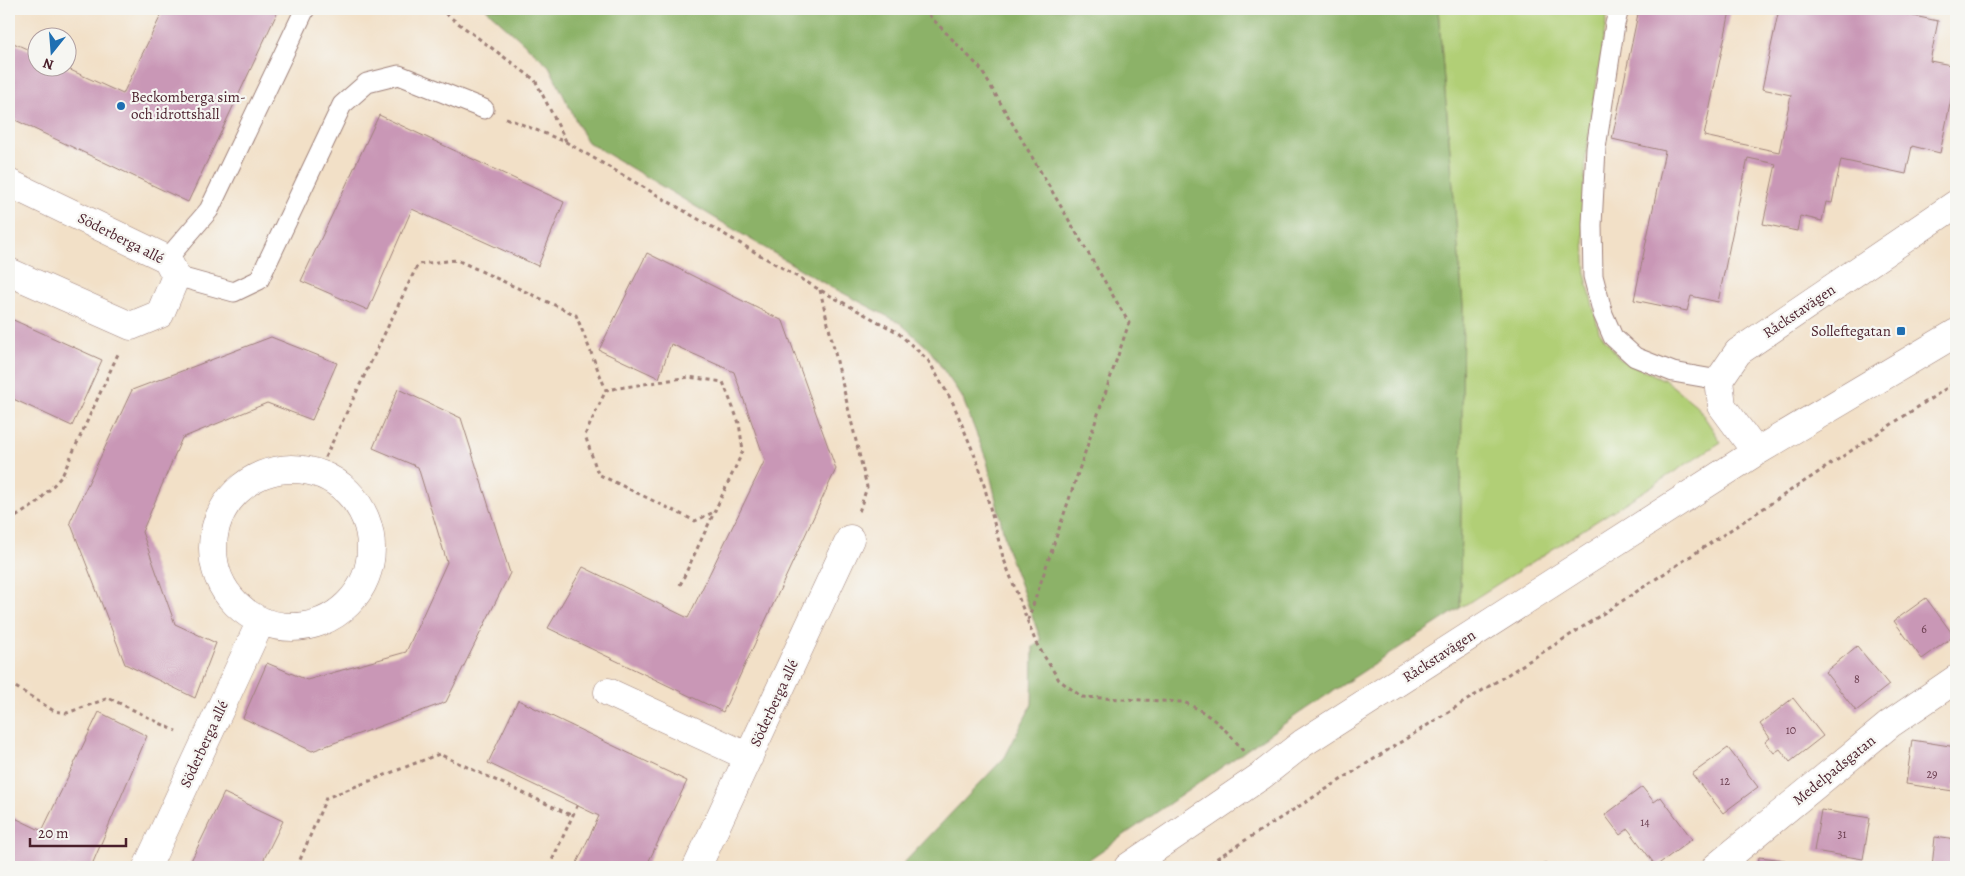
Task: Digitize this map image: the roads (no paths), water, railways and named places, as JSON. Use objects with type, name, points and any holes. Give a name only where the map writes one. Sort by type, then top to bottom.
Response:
[{"type":"street","name":"Söderberga allé","points":[[9,183],[171,267],[160,314],[131,326],[9,272]]},
{"type":"street","name":"Råckstavägen","points":[[1719,380],[1738,352],[1956,204]]},
{"type":"street","name":"Råckstavägen","points":[[1128,867],[1261,776],[1303,743],[1756,452],[1956,333]]},
{"type":"street","points":[[1719,380],[1722,406],[1756,452]]},
{"type":"street","points":[[291,468],[318,472],[340,485],[358,503],[368,527],[371,552],[366,576],[353,599],[334,615],[311,626],[286,627],[261,622],[238,607],[221,585],[212,560],[213,532],[223,507],[240,486],[264,473],[291,468]]},
{"type":"street","name":"Söderberga allé","points":[[697,867],[850,539]]},
{"type":"street","name":"Söderberga allé","points":[[147,867],[261,622]]},
{"type":"street","name":"Medelpadsgatan","points":[[1716,867],[1890,724],[1956,679]]},
{"type":"street","points":[[608,692],[749,757]]},
{"type":"lane","points":[[305,9],[209,210],[171,267],[234,292],[259,280],[342,105],[367,83],[399,75],[484,110]]},
{"type":"lane","points":[[1619,9],[1596,148],[1592,225],[1593,276],[1603,314],[1613,337],[1635,356],[1673,372],[1719,380]]},
{"type":"place","name":"Beckomberga sim- och idrottshall","points":[[121,106]]},
{"type":"place","name":"Solleftegatan","points":[[1901,331]]}]
